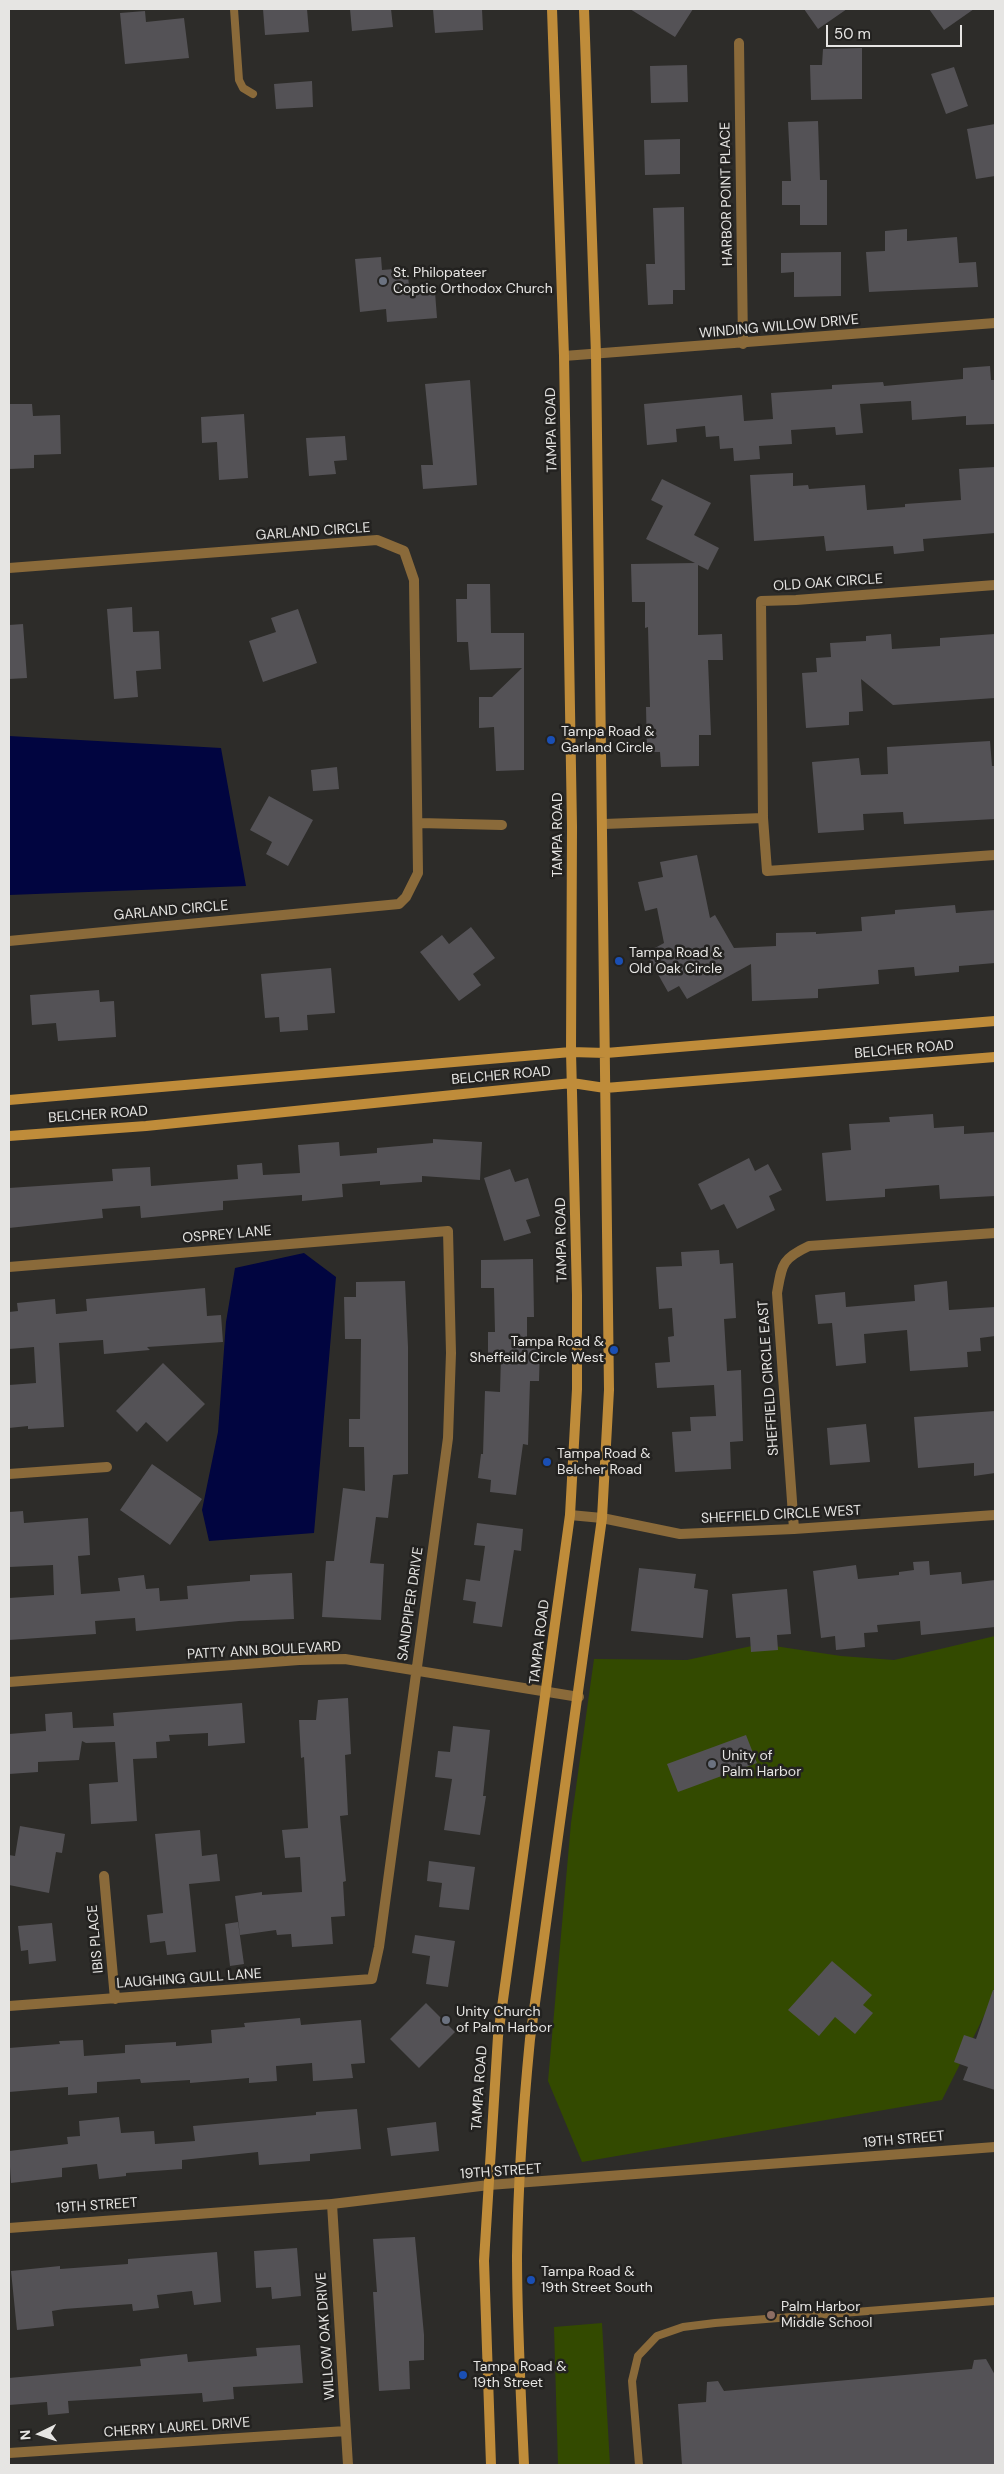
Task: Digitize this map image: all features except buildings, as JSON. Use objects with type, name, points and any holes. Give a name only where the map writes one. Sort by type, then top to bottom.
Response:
[{"type":"main road","name":"TAMPA ROAD","points":[[491,2465],[484,2270],[498,2036],[547,1693],[570,1515],[577,1370],[571,1052],[572,827],[564,356],[552,9]]},
{"type":"main road","points":[[524,2465],[518,2332],[517,2255],[530,2039],[579,1698],[602,1518],[609,1390],[604,824],[596,355],[584,9]]},
{"type":"main road","name":"BELCHER ROAD","points":[[9,1100],[571,1052],[606,1053],[995,1021]]},
{"type":"main road","name":"BELCHER ROAD","points":[[9,1136],[146,1126],[572,1084],[605,1088],[995,1057]]},
{"type":"street","name":"HARBOR POINT PLACE","points":[[739,43],[743,344]]},
{"type":"street","name":"WINDING WILLOW DRIVE","points":[[564,356],[743,344],[995,323]]},
{"type":"street","name":"GARLAND CIRCLE","points":[[9,568],[377,540],[404,551],[414,580],[419,823],[418,873],[406,897],[399,904],[9,940]]},
{"type":"street","name":"OLD OAK CIRCLE","points":[[995,585],[761,601],[764,818],[768,871],[995,855]]},
{"type":"street","points":[[604,824],[764,818]]},
{"type":"street","points":[[419,823],[502,825]]},
{"type":"street","name":"OSPREY LANE","points":[[9,1267],[448,1231]]},
{"type":"street","name":"SANDPIPER DRIVE","points":[[372,1979],[379,1947],[448,1438],[451,1353],[448,1231]]},
{"type":"street","name":"SHEFFIELD CIRCLE EAST","points":[[794,1529],[777,1293],[782,1264],[796,1252],[809,1246],[995,1232]]},
{"type":"street","points":[[9,1474],[107,1466]]},
{"type":"street","name":"SHEFFIELD CIRCLE WEST","points":[[570,1515],[602,1518],[680,1534],[794,1529],[995,1515]]},
{"type":"street","name":"PATTY ANN BOULEVARD","points":[[9,1682],[299,1660],[345,1659],[579,1698]]},
{"type":"street","name":"IBIS PLACE","points":[[104,1876],[115,1999]]},
{"type":"street","name":"LAUGHING GULL LANE","points":[[9,2006],[372,1979]]},
{"type":"street","name":"19TH STREET","points":[[9,2228],[65,2222],[332,2204],[489,2185],[995,2147]]},
{"type":"street","name":"WILLOW OAK DRIVE","points":[[332,2204],[348,2465]]},
{"type":"street","name":"CHERRY LAUREL DRIVE","points":[[9,2453],[346,2431]]},
{"type":"lane","points":[[234,9],[239,80],[243,88],[253,94]]},
{"type":"lane","points":[[639,2465],[632,2380],[638,2356],[656,2336],[683,2327],[715,2323],[995,2302]]},
{"type":"green space","points":[[995,1636],[995,1994],[942,2100],[582,2162],[548,2081],[571,1823],[594,1659],[687,1660],[761,1644],[841,1656],[894,1660]]},
{"type":"green space","points":[[602,2323],[610,2465],[558,2465],[554,2327]]},
{"type":"shaded area","points":[[9,736],[221,748],[246,886],[9,895]]},
{"type":"shaded area","points":[[304,1253],[336,1277],[314,1533],[209,1541],[202,1510],[218,1432],[226,1322],[235,1268]]},
{"type":"place","name":"St. Philopateer Coptic Orthodox Church","points":[[383,281]]},
{"type":"place","name":"Tampa Road & Garland Circle","points":[[551,740]]},
{"type":"place","name":"Tampa Road & Old Oak Circle","points":[[619,961]]},
{"type":"place","name":"Tampa Road & Sheffeild Circle West","points":[[614,1350]]},
{"type":"place","name":"Tampa Road & Belcher Road","points":[[547,1462]]},
{"type":"place","name":"Unity of Palm Harbor","points":[[712,1764]]},
{"type":"place","name":"Unity Church of Palm Harbor","points":[[446,2020]]},
{"type":"place","name":"Tampa Road & 19th Street South","points":[[531,2280]]},
{"type":"place","name":"Palm Harbor Middle School","points":[[771,2315]]},
{"type":"place","name":"Tampa Road & 19th Street","points":[[463,2375]]}]
